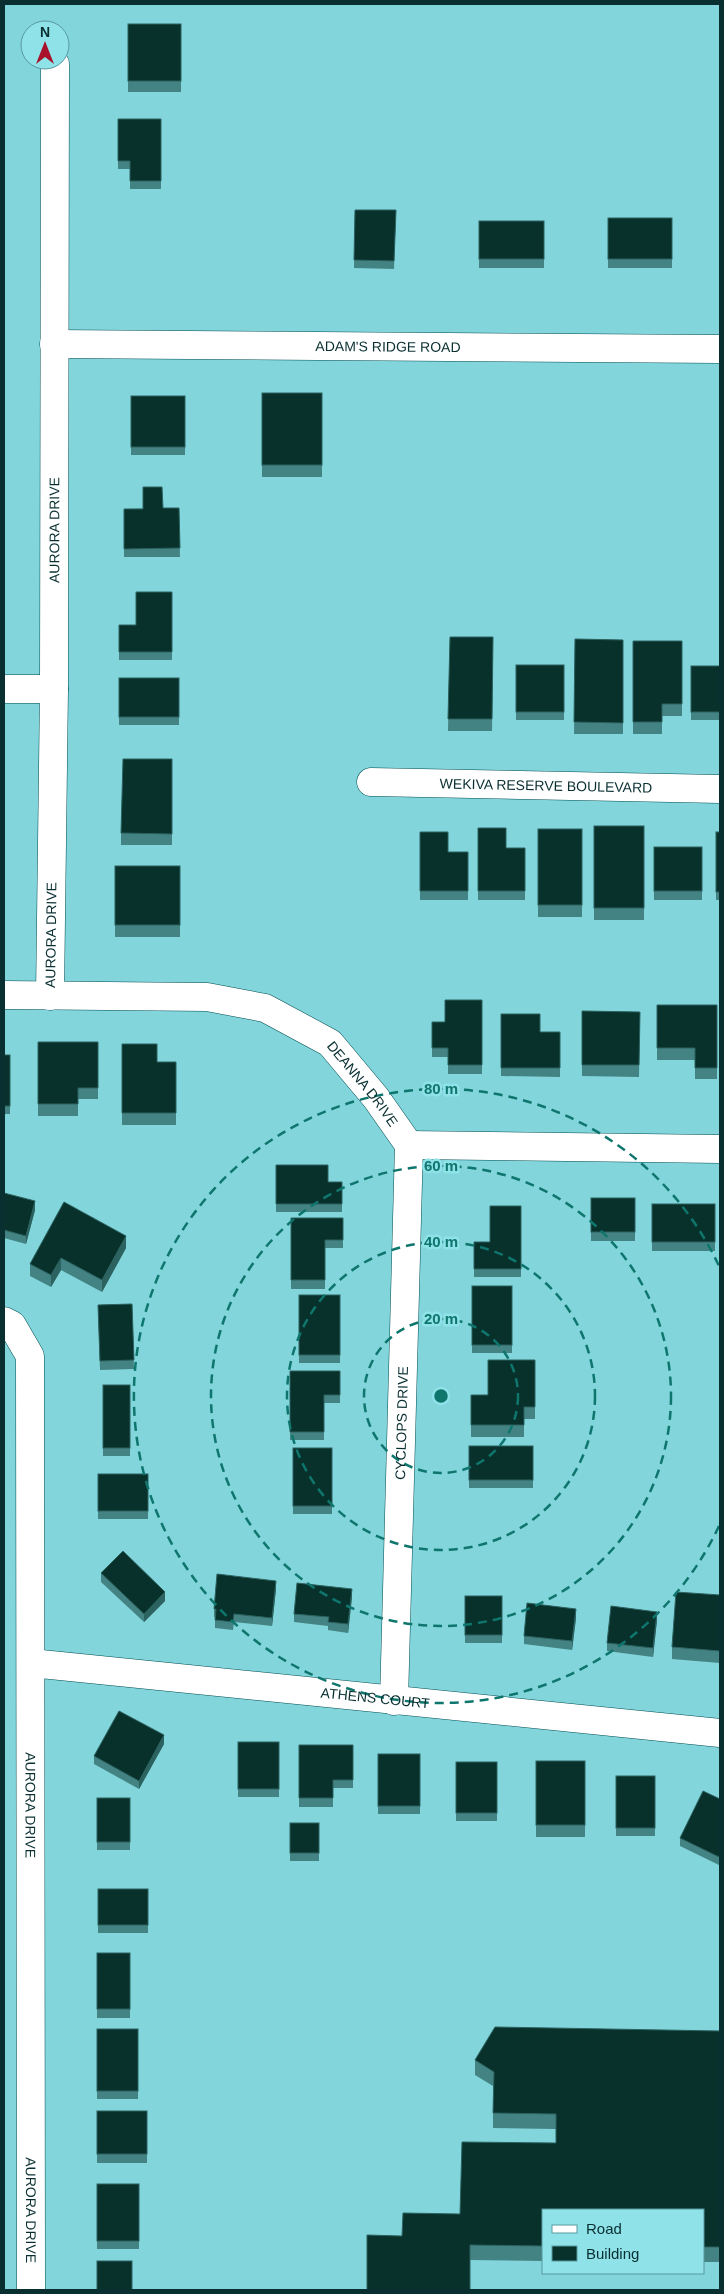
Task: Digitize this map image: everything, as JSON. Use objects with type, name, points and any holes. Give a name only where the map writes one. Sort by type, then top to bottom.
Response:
[{"type":"street","name":"AURORA DRIVE","points":[[50,996],[54,689],[55,70]]},
{"type":"street","name":"ADAM'S RIDGE ROAD","points":[[54,344],[720,349]]},
{"type":"street","points":[[4,689],[54,689]]},
{"type":"street","name":"WEKIVA RESERVE BOULEVARD","points":[[371,782],[720,789]]},
{"type":"street","name":"DEANNA DRIVE","points":[[4,995],[207,996],[265,1008],[330,1043],[376,1098],[409,1145]]},
{"type":"street","points":[[409,1145],[720,1150]]},
{"type":"street","name":"CYCLOPS DRIVE","points":[[394,1702],[409,1145]]},
{"type":"street","name":"AURORA DRIVE","points":[[8,1323],[30,1356],[31,2290]]},
{"type":"street","name":"ATHENS COURT","points":[[31,1663],[394,1702],[720,1733]]},
{"type":"building","points":[[128,24],[181,24],[181,81],[128,81]]},
{"type":"building","points":[[118,119],[161,119],[161,181],[130,181],[130,161],[118,161]]},
{"type":"building","points":[[355,210],[396,210],[394,261],[354,260]]},
{"type":"building","points":[[608,218],[672,218],[672,259],[608,259]]},
{"type":"building","points":[[479,221],[544,221],[544,259],[479,259]]},
{"type":"building","points":[[262,393],[322,393],[322,465],[262,465]]},
{"type":"building","points":[[131,396],[185,396],[185,447],[131,447]]},
{"type":"building","points":[[143,487],[162,487],[163,508],[179,508],[180,548],[124,549],[124,509],[143,509]]},
{"type":"building","points":[[136,592],[172,592],[172,652],[119,652],[119,625],[136,625]]},
{"type":"building","points":[[450,637],[493,637],[492,719],[448,719]]},
{"type":"building","points":[[575,639],[623,640],[623,723],[574,722]]},
{"type":"building","points":[[633,641],[682,641],[682,704],[662,704],[662,722],[633,722]]},
{"type":"building","points":[[516,665],[564,665],[564,712],[516,712]]},
{"type":"building","points":[[691,666],[720,666],[720,712],[691,712]]},
{"type":"building","points":[[119,678],[179,678],[179,717],[119,717]]},
{"type":"building","points":[[123,759],[172,759],[172,834],[121,833]]},
{"type":"building","points":[[594,826],[644,826],[644,908],[594,908]]},
{"type":"building","points":[[478,828],[506,828],[506,848],[525,848],[525,891],[478,891]]},
{"type":"building","points":[[538,829],[582,829],[582,905],[538,905]]},
{"type":"building","points":[[420,832],[448,832],[448,852],[468,852],[468,891],[420,891]]},
{"type":"building","points":[[716,832],[720,832],[720,892],[716,892]]},
{"type":"building","points":[[654,847],[702,847],[702,891],[654,891]]},
{"type":"building","points":[[115,866],[180,866],[180,925],[115,925]]},
{"type":"building","points":[[445,1000],[482,1000],[482,1065],[448,1065],[448,1048],[432,1048],[432,1022],[445,1022]]},
{"type":"building","points":[[657,1005],[717,1005],[717,1068],[695,1068],[695,1048],[657,1048]]},
{"type":"building","points":[[582,1011],[640,1012],[639,1065],[582,1065]]},
{"type":"building","points":[[501,1014],[540,1014],[540,1032],[560,1032],[560,1068],[501,1068]]},
{"type":"building","points":[[38,1042],[98,1042],[98,1088],[78,1088],[78,1104],[38,1104]]},
{"type":"building","points":[[122,1044],[157,1044],[157,1062],[176,1062],[176,1113],[122,1113]]},
{"type":"building","points":[[4,1055],[10,1055],[10,1106],[4,1106]]},
{"type":"building","points":[[276,1165],[328,1165],[328,1182],[342,1182],[342,1204],[276,1204]]},
{"type":"building","points":[[4,1193],[35,1201],[26,1236],[4,1230]]},
{"type":"building","points":[[591,1198],[635,1198],[635,1232],[591,1232]]},
{"type":"building","points":[[64,1202],[126,1236],[102,1280],[61,1258],[51,1275],[30,1264]]},
{"type":"building","points":[[652,1204],[715,1204],[715,1242],[652,1242]]},
{"type":"building","points":[[490,1206],[521,1206],[521,1269],[474,1269],[474,1242],[490,1242]]},
{"type":"building","points":[[291,1218],[343,1218],[343,1240],[325,1240],[325,1280],[291,1280]]},
{"type":"building","points":[[472,1286],[512,1286],[512,1345],[472,1345]]},
{"type":"building","points":[[299,1295],[340,1295],[340,1355],[299,1355]]},
{"type":"building","points":[[132,1304],[134,1360],[100,1361],[98,1305]]},
{"type":"building","points":[[488,1360],[535,1360],[535,1407],[524,1407],[524,1425],[471,1425],[471,1395],[488,1395]]},
{"type":"building","points":[[290,1371],[340,1371],[340,1395],[324,1395],[324,1432],[290,1432]]},
{"type":"building","points":[[103,1385],[130,1385],[130,1448],[103,1448]]},
{"type":"building","points":[[469,1446],[533,1446],[533,1480],[469,1480]]},
{"type":"building","points":[[293,1448],[332,1448],[332,1506],[293,1506]]},
{"type":"building","points":[[98,1474],[148,1474],[148,1511],[98,1511]]},
{"type":"building","points":[[123,1551],[165,1592],[144,1614],[101,1573]]},
{"type":"building","points":[[217,1574],[276,1581],[272,1618],[234,1614],[233,1622],[215,1620]]},
{"type":"building","points":[[297,1583],[352,1589],[348,1624],[328,1622],[329,1617],[294,1614]]},
{"type":"building","points":[[676,1592],[720,1595],[720,1651],[672,1647]]},
{"type":"building","points":[[465,1596],[502,1596],[502,1635],[465,1635]]},
{"type":"building","points":[[527,1603],[576,1609],[572,1641],[524,1636]]},
{"type":"building","points":[[611,1606],[657,1612],[653,1648],[607,1643]]},
{"type":"building","points":[[119,1711],[164,1735],[139,1781],[94,1756]]},
{"type":"building","points":[[238,1742],[279,1742],[279,1789],[238,1789]]},
{"type":"building","points":[[299,1745],[353,1745],[353,1780],[333,1780],[333,1798],[299,1798]]},
{"type":"building","points":[[378,1754],[420,1754],[420,1806],[378,1806]]},
{"type":"building","points":[[536,1761],[585,1761],[585,1825],[536,1825]]},
{"type":"building","points":[[456,1762],[497,1762],[497,1813],[456,1813]]},
{"type":"building","points":[[616,1776],[655,1776],[655,1828],[616,1828]]},
{"type":"building","points":[[703,1791],[720,1799],[719,1857],[680,1838]]},
{"type":"building","points":[[97,1798],[130,1798],[130,1842],[97,1842]]},
{"type":"building","points":[[290,1823],[319,1823],[319,1853],[290,1853]]},
{"type":"building","points":[[98,1889],[148,1889],[148,1925],[98,1925]]},
{"type":"building","points":[[97,1953],[130,1953],[130,2009],[97,2009]]},
{"type":"building","points":[[495,2027],[720,2031],[720,2247],[704,2247],[704,2209],[542,2209],[542,2246],[470,2245],[470,2290],[367,2290],[367,2235],[402,2236],[403,2213],[460,2214],[462,2142],[556,2143],[556,2114],[493,2113],[494,2072],[475,2060]]},
{"type":"building","points":[[97,2029],[138,2029],[138,2091],[97,2091]]},
{"type":"building","points":[[97,2111],[147,2111],[147,2154],[97,2154]]},
{"type":"building","points":[[97,2184],[139,2184],[139,2241],[97,2241]]},
{"type":"building","points":[[97,2261],[132,2261],[132,2290],[97,2290]]}]
